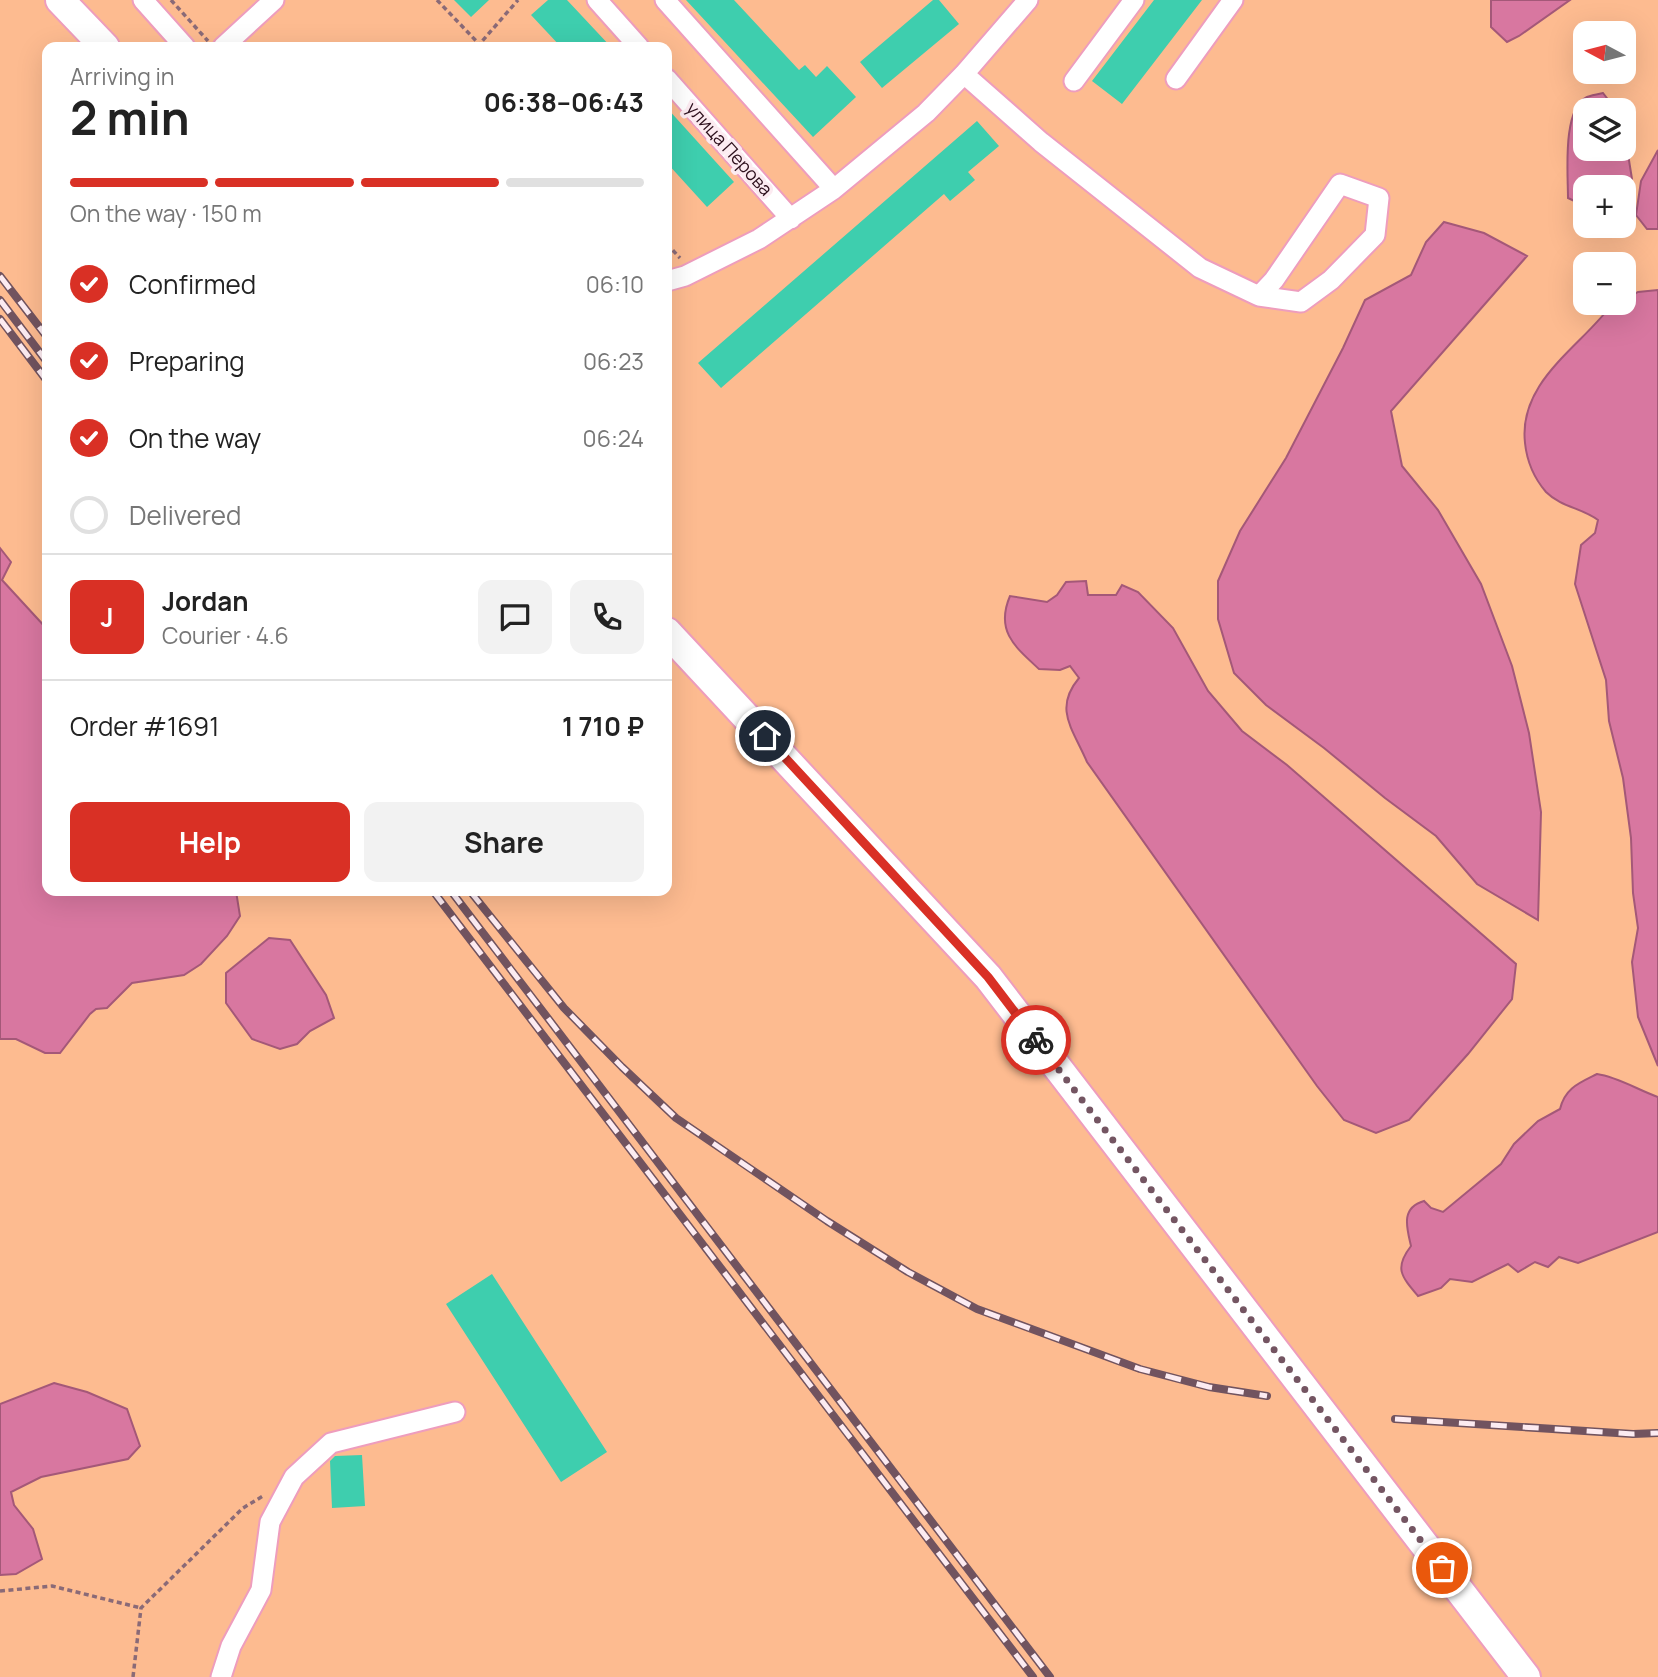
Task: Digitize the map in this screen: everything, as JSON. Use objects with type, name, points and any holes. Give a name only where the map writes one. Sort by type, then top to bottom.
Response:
[{"type":"highway","points":[[60,0],[100,42]]},
{"type":"highway","points":[[672,637],[988,977],[1526,1677]]},
{"type":"street","points":[[143,0],[181,42]]},
{"type":"street","points":[[228,42],[274,0]]},
{"type":"street","points":[[597,0],[635,42]]},
{"type":"street","points":[[664,0],[834,189]]},
{"type":"street","points":[[672,280],[685,276],[747,245],[834,189],[926,113],[1028,0]]},
{"type":"street","points":[[1074,81],[1134,0]]},
{"type":"street","points":[[1176,79],[1233,0]]},
{"type":"street","points":[[964,74],[1041,142],[1200,268],[1259,296],[1301,302],[1331,280],[1375,234],[1379,198],[1340,184],[1274,280],[1259,296]]},
{"type":"street","name":"улица Перова","points":[[672,85],[791,219]]},
{"type":"street","points":[[221,1677],[231,1646],[261,1590],[270,1522],[294,1477],[331,1443],[455,1412]]},
{"type":"path","points":[[171,0],[210,42]]},
{"type":"path","points":[[437,0],[475,42]]},
{"type":"path","points":[[482,42],[518,0]]},
{"type":"path","points":[[133,1677],[141,1608],[243,1508],[263,1496]]},
{"type":"path","points":[[0,1591],[52,1586],[141,1608]]},
{"type":"shaded area","points":[[0,0],[1658,0],[1658,1677],[0,1677]]},
{"type":"shaded area","points":[[1491,0],[1570,0],[1507,42],[1491,27]]},
{"type":"shaded area","points":[[1603,93],[1607,98],[1586,98]]},
{"type":"shaded area","points":[[1573,114],[1573,161],[1629,161],[1631,175],[1573,175],[1573,200],[1568,198],[1567,158]]},
{"type":"shaded area","points":[[1658,150],[1658,229],[1647,229],[1636,215],[1641,181]]},
{"type":"shaded area","points":[[1444,222],[1484,233],[1527,256],[1391,411],[1402,466],[1438,510],[1481,584],[1512,666],[1529,733],[1541,812],[1538,920],[1477,884],[1436,836],[1266,705],[1234,673],[1218,619],[1218,581],[1240,531],[1286,458],[1365,300],[1411,275],[1426,242]]},
{"type":"shaded area","points":[[1658,290],[1658,1066],[1638,1017],[1632,962],[1638,928],[1623,778],[1609,721],[1606,680],[1575,584],[1581,545],[1595,533],[1598,520],[1558,501],[1546,492],[1532,469],[1525,443],[1525,421],[1531,401],[1541,383],[1603,315],[1636,315],[1638,292]]},
{"type":"shaded area","points":[[0,548],[11,562],[2,580],[42,624],[42,896],[237,896],[240,916],[227,936],[201,964],[184,975],[132,983],[107,1008],[96,1009],[90,1014],[60,1053],[45,1053],[16,1039],[0,1039]]},
{"type":"shaded area","points":[[1086,581],[1088,595],[1116,595],[1122,585],[1138,592],[1173,628],[1208,691],[1242,731],[1287,765],[1516,964],[1512,999],[1468,1054],[1409,1120],[1376,1133],[1344,1120],[1317,1086],[1087,762],[1071,729],[1066,710],[1071,689],[1079,678],[1070,666],[1060,670],[1039,669],[1010,637],[1005,619],[1010,596],[1047,602],[1057,595],[1066,582]]},
{"type":"shaded area","points":[[269,938],[290,940],[326,995],[334,1018],[310,1031],[297,1044],[280,1049],[252,1039],[226,1003],[226,973]]},
{"type":"shaded area","points":[[1597,1074],[1658,1097],[1658,1232],[1578,1263],[1559,1257],[1548,1267],[1535,1262],[1518,1272],[1508,1264],[1472,1282],[1450,1279],[1441,1288],[1418,1296],[1407,1283],[1401,1266],[1411,1246],[1407,1219],[1411,1208],[1424,1201],[1431,1208],[1443,1212],[1501,1164],[1514,1144],[1538,1121],[1560,1109],[1565,1096],[1574,1087]]},
{"type":"shaded area","points":[[54,1383],[87,1392],[127,1409],[140,1446],[128,1459],[41,1477],[11,1492],[14,1505],[33,1529],[42,1559],[16,1574],[0,1575],[0,1404]]},
{"type":"building","points":[[454,0],[489,0],[471,17]]},
{"type":"building","points":[[548,0],[567,0],[606,42],[556,42],[531,15]]},
{"type":"building","points":[[686,0],[734,0],[799,70],[805,65],[816,77],[827,66],[856,97],[813,137]]},
{"type":"building","points":[[933,0],[939,0],[959,24],[882,88],[860,62]]},
{"type":"building","points":[[1154,0],[1202,0],[1122,104],[1092,81]]},
{"type":"building","points":[[672,114],[734,182],[707,207],[672,168]]},
{"type":"building","points":[[977,121],[999,146],[968,172],[975,180],[950,201],[944,194],[721,388],[698,363]]},
{"type":"building","points":[[492,1274],[607,1452],[561,1482],[446,1304]]},
{"type":"building","points":[[362,1455],[365,1506],[332,1508],[330,1461],[335,1456]]},
{"type":"railway","points":[[0,276],[42,331]]},
{"type":"railway","points":[[0,300],[42,355]]},
{"type":"railway","points":[[0,319],[42,374]]},
{"type":"railway","points":[[437,896],[1033,1677]]},
{"type":"railway","points":[[455,896],[1050,1677]]},
{"type":"railway","points":[[474,896],[564,1008],[676,1118],[827,1221],[908,1272],[977,1309],[1140,1369],[1209,1387],[1267,1396]]},
{"type":"railway","points":[[1395,1419],[1633,1434],[1658,1433]]},
{"type":"way so far","points":[[1036,1040],[1442,1568]]},
{"type":"route","points":[[765,736],[988,977],[1036,1040]]}]
